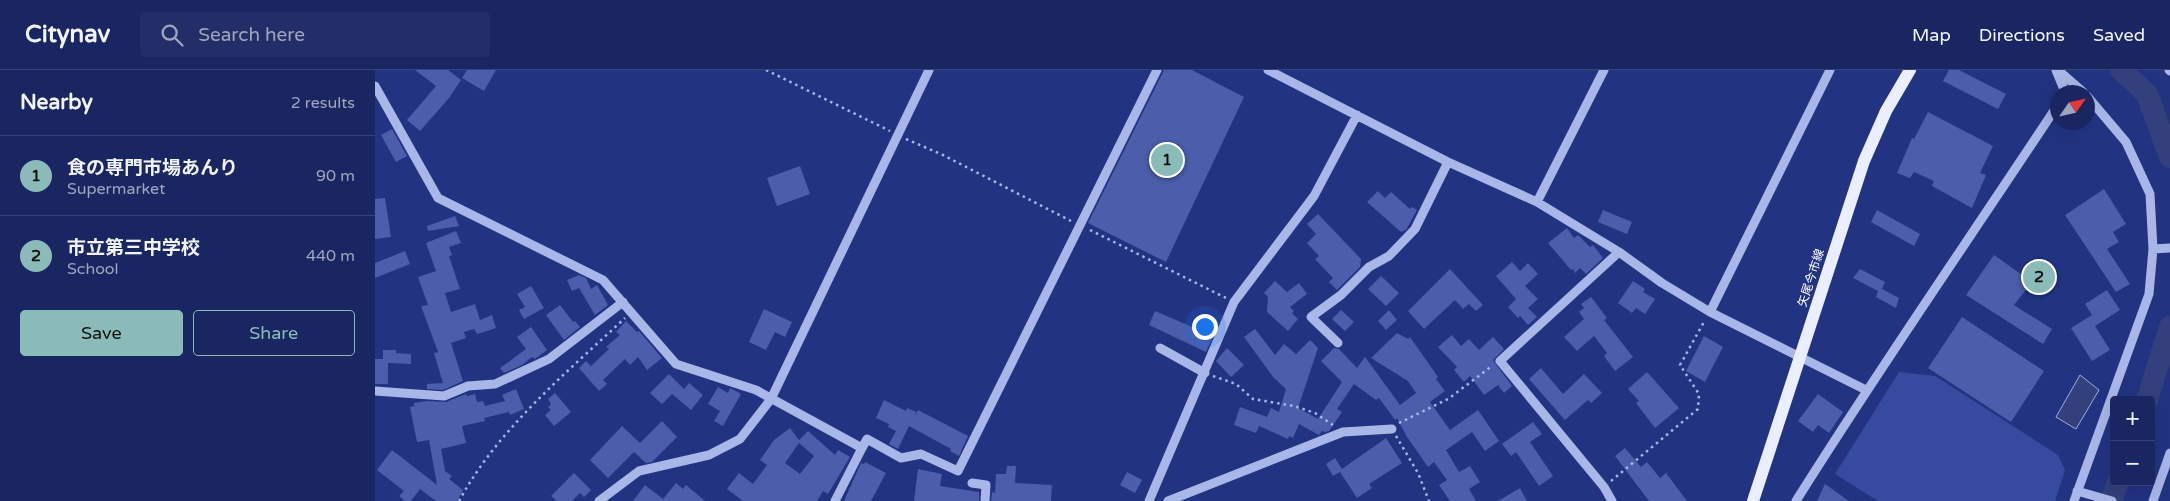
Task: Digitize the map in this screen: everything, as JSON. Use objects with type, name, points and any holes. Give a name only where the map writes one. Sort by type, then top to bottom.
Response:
[{"type":"main road","name":"矢尾今市線","points":[[1753,501],[1864,161],[1886,110],[1910,70]]},
{"type":"street","points":[[599,501],[639,472],[709,455],[740,439],[771,398],[929,70]]},
{"type":"street","points":[[835,501],[867,439],[901,458],[921,454],[957,471],[1157,70]]},
{"type":"street","points":[[1268,70],[1448,162],[1537,202],[1619,252],[1662,283],[1710,312],[1865,390]]},
{"type":"street","points":[[1537,202],[1604,70]]},
{"type":"street","points":[[1710,312],[1830,70]]},
{"type":"street","points":[[2057,70],[2062,85]]},
{"type":"street","points":[[2057,70],[2075,85]]},
{"type":"street","points":[[375,86],[438,198],[603,280],[676,364],[756,390],[862,448]]},
{"type":"street","points":[[2074,501],[2080,492],[2149,294],[2153,249],[2150,194],[2126,142],[2095,105]]},
{"type":"street","points":[[1149,501],[1234,302],[1314,196],[1357,115]]},
{"type":"street","points":[[1796,501],[1865,390],[1947,272],[2050,117]]},
{"type":"street","points":[[1338,343],[1311,317],[1341,296],[1369,267],[1389,256],[1415,229],[1448,162]]},
{"type":"street","points":[[2153,249],[2170,248]]},
{"type":"street","points":[[1612,501],[1604,487],[1499,361],[1619,252]]},
{"type":"street","points":[[375,392],[444,396],[468,386],[495,384],[549,358],[623,302]]},
{"type":"street","points":[[1160,348],[1205,373]]},
{"type":"street","points":[[1168,501],[1343,432],[1392,430]]},
{"type":"street","points":[[2153,501],[2170,453]]},
{"type":"street","points":[[972,483],[986,485],[985,501]]},
{"type":"street","points":[[2080,492],[2112,501]]},
{"type":"path","points":[[766,70],[897,135],[943,155],[1234,302]]},
{"type":"path","points":[[459,501],[467,485],[517,420],[631,312]]},
{"type":"path","points":[[1604,487],[1698,409],[1699,394],[1680,365],[1710,312]]},
{"type":"path","points":[[1429,501],[1418,473],[1392,430],[1405,419],[1448,399],[1499,361]]},
{"type":"path","points":[[1205,373],[1236,384],[1253,399],[1294,406],[1315,414],[1343,432]]},
{"type":"shaded area","points":[[1899,372],[1935,376],[2058,455],[2065,470],[2055,501],[1878,501],[1835,474]]},
{"type":"shaded area","points":[[2080,375],[2099,390],[2076,429],[2056,417]]},
{"type":"building","points":[[415,70],[448,70],[461,80],[449,98],[420,131],[407,120],[436,86]]},
{"type":"building","points":[[467,70],[496,70],[484,91],[462,78]]},
{"type":"building","points":[[1164,70],[1192,70],[1244,97],[1166,262],[1088,223]]},
{"type":"building","points":[[1949,70],[1959,70],[2006,94],[1998,109],[1943,81]]},
{"type":"building","points":[[1928,112],[1993,146],[1980,173],[1986,175],[1972,208],[1932,186],[1934,181],[1914,172],[1910,178],[1897,173],[1912,138],[1914,139]]},
{"type":"building","points":[[392,129],[407,156],[396,162],[381,135]]},
{"type":"building","points":[[800,166],[810,194],[777,206],[767,178]]},
{"type":"building","points":[[2104,189],[2126,224],[2113,232],[2119,242],[2107,249],[2130,284],[2116,292],[2065,215]]},
{"type":"building","points":[[1378,191],[1385,198],[1391,192],[1410,209],[1412,207],[1417,210],[1406,230],[1401,232],[1367,202]]},
{"type":"building","points":[[385,198],[391,237],[375,239],[375,199]]},
{"type":"building","points":[[1603,210],[1632,222],[1627,234],[1598,222]]},
{"type":"building","points":[[1877,210],[1920,234],[1914,246],[1871,222]]},
{"type":"building","points":[[1318,214],[1361,259],[1360,267],[1337,290],[1329,282],[1333,278],[1315,259],[1319,256],[1307,243],[1316,234],[1307,224]]},
{"type":"building","points":[[455,216],[459,226],[428,231],[427,226]]},
{"type":"building","points":[[1567,228],[1574,238],[1578,235],[1590,247],[1593,245],[1603,258],[1586,274],[1580,268],[1575,273],[1573,269],[1571,270],[1548,243]]},
{"type":"building","points":[[456,231],[461,243],[449,247],[452,255],[449,256],[460,289],[445,293],[451,312],[475,304],[480,320],[492,315],[496,328],[477,334],[474,329],[464,332],[466,338],[451,343],[463,381],[443,390],[427,389],[427,384],[443,383],[434,353],[438,352],[421,306],[428,305],[418,277],[436,271],[426,243]]},
{"type":"building","points":[[405,251],[410,264],[375,278],[375,263]]},
{"type":"building","points":[[1994,255],[2032,282],[2014,305],[2052,329],[2043,344],[1966,295]]},
{"type":"building","points":[[1512,262],[1520,271],[1528,263],[1538,274],[1525,286],[1538,299],[1528,308],[1537,317],[1528,325],[1508,307],[1516,299],[1496,276]]},
{"type":"building","points":[[1450,269],[1483,305],[1476,311],[1469,304],[1463,309],[1455,300],[1424,329],[1408,311]]},
{"type":"building","points":[[1860,269],[1885,282],[1882,289],[1899,298],[1896,308],[1876,297],[1878,291],[1853,278]]},
{"type":"building","points":[[579,275],[586,278],[591,289],[597,285],[608,305],[595,315],[579,288],[572,291],[567,280]]},
{"type":"building","points":[[1381,276],[1399,293],[1386,306],[1368,289]]},
{"type":"building","points":[[1275,281],[1287,292],[1299,283],[1307,294],[1290,307],[1294,311],[1292,313],[1298,319],[1288,331],[1267,312],[1268,297],[1264,293]]},
{"type":"building","points":[[1633,281],[1645,289],[1643,292],[1655,299],[1645,314],[1636,308],[1632,313],[1618,303]]},
{"type":"building","points":[[531,286],[544,308],[524,319],[519,310],[525,307],[517,294]]},
{"type":"building","points":[[2107,290],[2120,310],[2095,326],[2110,350],[2092,361],[2071,328],[2092,315],[2085,304]]},
{"type":"building","points":[[1591,297],[1607,318],[1604,320],[1633,357],[1615,371],[1604,356],[1607,353],[1594,336],[1577,351],[1564,337],[1584,319],[1579,312],[1584,308],[1581,304]]},
{"type":"building","points":[[560,305],[573,322],[575,321],[580,327],[564,340],[546,315]]},
{"type":"building","points":[[764,309],[792,322],[785,337],[775,332],[766,350],[749,342]]},
{"type":"building","points":[[1341,310],[1354,322],[1345,331],[1332,319]]},
{"type":"building","points":[[1389,310],[1397,320],[1386,330],[1378,321]]},
{"type":"building","points":[[1155,311],[1213,336],[1206,352],[1149,325]]},
{"type":"building","points":[[1962,317],[2044,371],[2011,422],[1928,368]]},
{"type":"building","points":[[626,321],[637,332],[639,331],[662,358],[647,370],[638,357],[630,365],[625,359],[603,380],[607,384],[599,391],[579,368],[586,361],[591,366],[609,349],[606,347],[620,335],[616,332]]},
{"type":"building","points":[[531,327],[547,350],[535,359],[532,357],[522,365],[504,373],[500,368],[526,349],[517,337]]},
{"type":"building","points":[[1255,329],[1275,355],[1284,344],[1296,354],[1310,340],[1318,348],[1298,408],[1318,419],[1342,382],[1321,361],[1334,348],[1339,349],[1357,368],[1365,357],[1400,405],[1416,393],[1408,381],[1371,358],[1397,333],[1408,339],[1410,337],[1438,377],[1436,379],[1445,391],[1430,402],[1450,430],[1478,410],[1499,441],[1485,451],[1472,432],[1446,450],[1459,472],[1470,466],[1480,482],[1469,489],[1476,501],[1450,501],[1439,485],[1447,480],[1434,462],[1428,467],[1407,437],[1397,418],[1395,420],[1379,398],[1376,400],[1354,384],[1337,409],[1342,412],[1329,431],[1322,431],[1319,435],[1299,424],[1293,438],[1289,436],[1288,439],[1259,426],[1256,433],[1234,425],[1240,407],[1267,417],[1271,408],[1279,412],[1286,389],[1273,377],[1244,337]]},
{"type":"building","points":[[1452,335],[1461,346],[1469,339],[1479,350],[1493,337],[1504,349],[1493,360],[1512,386],[1504,393],[1498,385],[1484,395],[1470,376],[1464,382],[1454,370],[1457,367],[1438,347]]},
{"type":"building","points":[[1704,336],[1723,347],[1705,382],[1686,371]]},
{"type":"building","points":[[1227,348],[1244,365],[1231,377],[1216,361]]},
{"type":"building","points":[[383,350],[396,350],[396,353],[411,354],[411,364],[388,363],[388,384],[375,384],[375,359],[383,359]]},
{"type":"building","points":[[1541,368],[1563,394],[1584,374],[1602,393],[1591,403],[1588,400],[1565,420],[1529,379]]},
{"type":"building","points":[[1647,372],[1679,408],[1655,428],[1636,403],[1639,401],[1628,389]]},
{"type":"building","points":[[669,374],[684,389],[689,383],[703,395],[691,410],[672,394],[662,404],[650,393]]},
{"type":"building","points":[[718,387],[728,393],[730,388],[741,394],[723,426],[714,421],[720,411],[708,404]]},
{"type":"building","points":[[516,389],[524,409],[510,415],[509,412],[484,418],[485,421],[462,426],[466,443],[441,449],[445,471],[452,476],[449,479],[463,490],[457,501],[436,501],[420,489],[411,501],[405,501],[399,496],[404,491],[377,470],[392,450],[437,485],[429,440],[417,442],[410,407],[414,406],[414,403],[427,401],[446,402],[466,394],[467,396],[475,394],[477,402],[483,401],[485,406],[505,401],[502,395]]},
{"type":"building","points":[[555,393],[571,412],[554,426],[545,415],[551,410],[548,407],[551,404],[548,399]]},
{"type":"building","points":[[1818,394],[1843,412],[1829,433],[1818,425],[1813,432],[1798,421]]},
{"type":"building","points":[[884,400],[906,411],[907,408],[916,412],[915,416],[918,410],[968,436],[959,456],[950,451],[951,449],[909,426],[898,449],[889,444],[896,431],[888,427],[889,424],[876,418]]},
{"type":"building","points":[[662,421],[677,437],[652,462],[646,463],[634,452],[608,478],[590,460],[622,426],[640,443]]},
{"type":"building","points":[[1533,422],[1542,434],[1530,442],[1553,476],[1539,486],[1516,452],[1511,456],[1502,444]]},
{"type":"building","points":[[790,428],[799,440],[808,431],[835,455],[838,450],[850,457],[828,494],[823,491],[817,501],[743,501],[727,489],[739,473],[753,484],[767,465],[760,460],[774,440]],"holes":[[[799,443],[814,456],[800,474],[785,463]]]},
{"type":"building","points":[[1386,438],[1402,463],[1369,484],[1372,488],[1357,498],[1340,472],[1333,476],[1326,464],[1335,458],[1342,469]]},
{"type":"building","points":[[1625,448],[1641,467],[1647,462],[1660,478],[1666,473],[1687,501],[1649,501],[1615,456]]},
{"type":"building","points":[[865,462],[886,473],[871,501],[844,501],[861,463],[864,464]]},
{"type":"building","points":[[1007,466],[1016,466],[1015,483],[1052,485],[1051,501],[991,501],[992,492],[995,493],[996,474],[1006,474]]},
{"type":"building","points":[[918,469],[942,474],[940,486],[979,492],[979,501],[914,501]]},
{"type":"building","points":[[1127,472],[1142,480],[1135,493],[1120,485]]},
{"type":"building","points":[[574,473],[591,490],[584,497],[580,493],[572,501],[557,501],[551,496]]},
{"type":"building","points":[[676,483],[683,489],[686,485],[705,501],[633,501],[645,485],[663,499]]},
{"type":"building","points":[[1825,484],[1849,501],[1817,501]]},
{"type":"building","points":[[1520,488],[1527,501],[1498,501]]},
{"type":"waterway","points":[[2121,70],[2147,94],[2170,157]]},
{"type":"waterway","points":[[2148,396],[2170,327]]},
{"type":"waterway","points":[[2111,501],[2117,486]]},
{"type":"place","name":"食の専門市場あんり","points":[[1167,160]]},
{"type":"place","name":"市立第三中学校","points":[[2039,277]]}]
